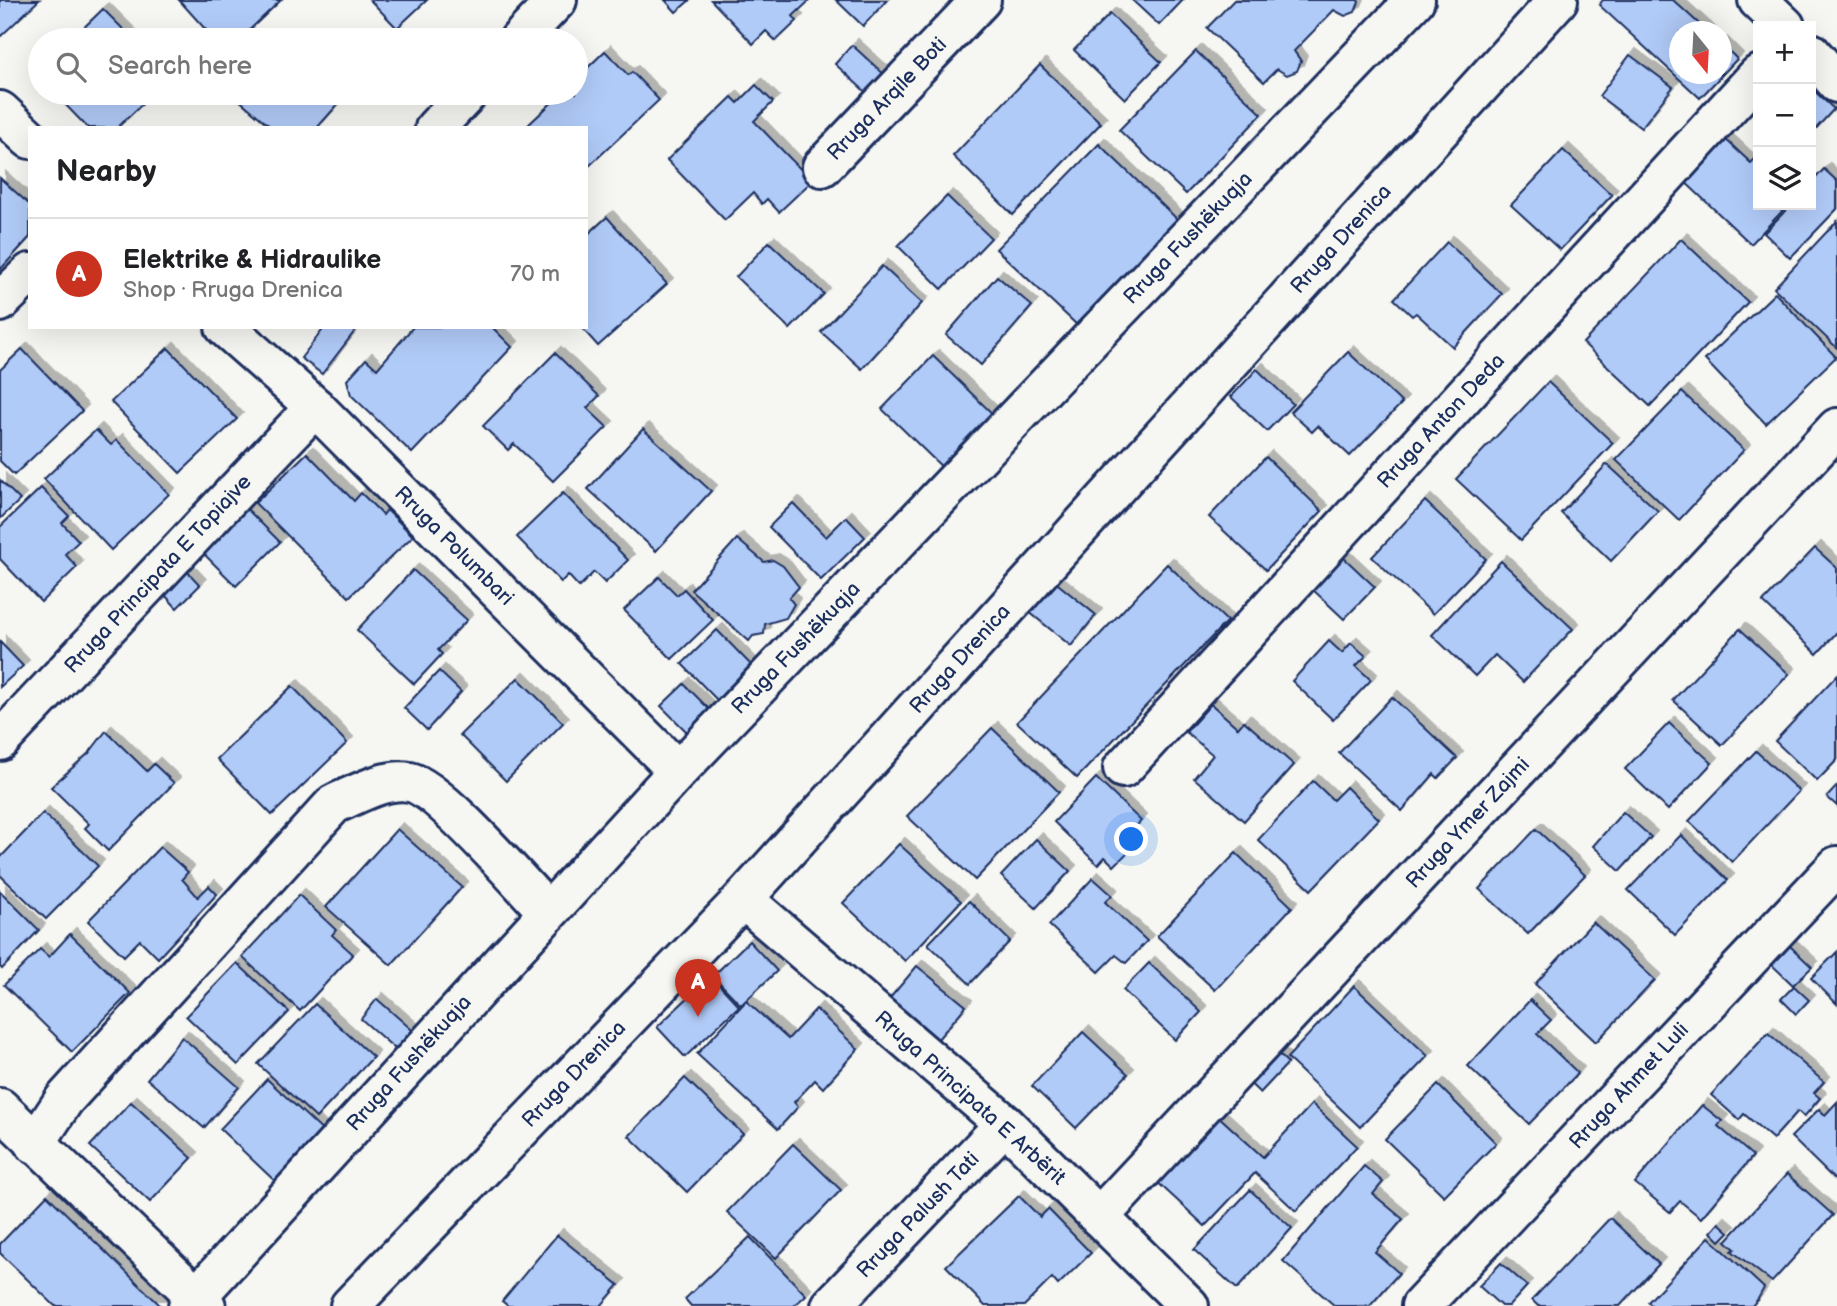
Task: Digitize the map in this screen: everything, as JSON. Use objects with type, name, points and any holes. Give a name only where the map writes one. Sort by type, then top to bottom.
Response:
[{"type":"street","points":[[530,28],[557,0]]},
{"type":"street","name":"Rruga Arqile Boti","points":[[822,167],[981,0]]},
{"type":"street","name":"Rruga Fushëkuqja","points":[[197,1303],[547,911],[1415,0]]},
{"type":"street","name":"Rruga Drenica","points":[[350,1306],[743,899],[1558,0]]},
{"type":"street","points":[[1758,0],[1780,21]]},
{"type":"street","points":[[1816,59],[1837,83]]},
{"type":"street","name":"Rruga Anton Deda","points":[[1124,768],[1753,80]]},
{"type":"street","points":[[437,126],[457,105]]},
{"type":"street","points":[[0,111],[28,137]]},
{"type":"street","points":[[0,302],[28,275]]},
{"type":"street","name":"Rruga Polumbari","points":[[234,330],[315,407],[678,771]]},
{"type":"street","name":"Rruga Principata E Topiajve","points":[[0,741],[315,407]]},
{"type":"street","name":"Rruga Ymer Zajmi","points":[[1098,1217],[1837,428]]},
{"type":"street","points":[[35,1144],[64,1100],[334,804],[383,784],[411,782],[439,801],[547,911]]},
{"type":"street","name":"Rruga Ahmet Luli","points":[[1421,1306],[1837,866]]},
{"type":"street","name":"Rruga Principata E Arbërit","points":[[743,899],[1005,1124],[1189,1306]]},
{"type":"street","points":[[0,1108],[197,1303]]},
{"type":"street","name":"Rruga Palush Tati","points":[[831,1306],[1005,1124]]},
{"type":"building","points":[[0,0],[39,0],[0,37]]},
{"type":"building","points":[[179,0],[281,0],[252,28],[204,28]]},
{"type":"building","points":[[370,0],[427,0],[397,28]]},
{"type":"building","points":[[665,0],[690,0],[676,12]]},
{"type":"building","points":[[711,0],[809,1],[793,16],[797,21],[776,41],[766,31],[753,44]]},
{"type":"building","points":[[836,0],[887,0],[863,26]]},
{"type":"building","points":[[1132,0],[1183,0],[1159,25]]},
{"type":"building","points":[[1234,0],[1359,2],[1355,12],[1345,16],[1334,10],[1294,51],[1301,61],[1297,71],[1287,75],[1277,69],[1264,82],[1207,28]]},
{"type":"building","points":[[1603,0],[1673,0],[1696,21],[1669,21],[1669,69],[1599,5]]},
{"type":"building","points":[[103,9],[122,28],[83,28]]},
{"type":"building","points":[[1110,14],[1161,62],[1125,99],[1074,50]]},
{"type":"building","points":[[852,45],[886,76],[869,95],[835,64]]},
{"type":"building","points":[[605,51],[628,75],[632,72],[659,100],[588,167],[588,126],[527,126],[549,105],[588,105],[588,67]]},
{"type":"building","points":[[1196,51],[1262,114],[1186,194],[1119,130]]},
{"type":"building","points":[[1630,55],[1673,87],[1641,128],[1599,96]]},
{"type":"building","points":[[1040,65],[1101,123],[1013,215],[953,156]]},
{"type":"building","points":[[1685,84],[1713,84],[1700,98]]},
{"type":"building","points":[[756,85],[773,102],[754,121],[812,181],[779,212],[767,199],[762,204],[753,193],[725,220],[667,160],[732,97],[738,103]]},
{"type":"building","points":[[1816,93],[1834,109],[1816,129]]},
{"type":"building","points":[[66,105],[141,105],[119,126],[86,126]]},
{"type":"building","points":[[245,105],[337,105],[319,126],[270,126]]},
{"type":"building","points":[[1722,136],[1751,163],[1753,161],[1753,210],[1783,210],[1751,244],[1682,179]]},
{"type":"building","points":[[1099,144],[1178,220],[1077,325],[996,249]]},
{"type":"building","points":[[1563,150],[1612,195],[1560,250],[1511,205]]},
{"type":"building","points":[[1824,169],[1837,181],[1837,209],[1790,258],[1764,233],[1786,210],[1816,210],[1816,178]]},
{"type":"building","points":[[0,178],[28,203],[28,239],[0,270]]},
{"type":"building","points":[[947,196],[991,238],[942,289],[898,246]]},
{"type":"building","points":[[607,217],[667,284],[598,346],[583,329],[588,329],[588,234]]},
{"type":"building","points":[[1837,221],[1837,348],[1774,288]]},
{"type":"building","points":[[1681,239],[1748,302],[1650,406],[1583,343]]},
{"type":"building","points":[[769,242],[824,294],[790,329],[736,277]]},
{"type":"building","points":[[1447,242],[1502,294],[1453,347],[1416,313],[1412,316],[1394,299]]},
{"type":"building","points":[[882,266],[922,303],[862,369],[821,332]]},
{"type":"building","points":[[997,276],[1032,306],[981,365],[946,335]]},
{"type":"building","points":[[1775,293],[1836,357],[1766,424],[1705,360]]},
{"type":"building","points":[[323,329],[356,329],[322,374],[301,358]]},
{"type":"building","points":[[411,329],[494,329],[512,347],[412,453],[351,395],[347,380],[366,359],[377,369]]},
{"type":"building","points":[[168,348],[237,419],[180,473],[111,402]]},
{"type":"building","points":[[22,349],[82,411],[14,475],[0,461],[0,370]]},
{"type":"building","points":[[1348,352],[1402,403],[1350,456],[1318,426],[1312,432],[1290,412]]},
{"type":"building","points":[[555,353],[599,396],[587,408],[607,427],[553,481],[514,444],[508,450],[483,426]]},
{"type":"building","points":[[933,356],[1001,422],[950,475],[882,409]]},
{"type":"building","points":[[1257,369],[1293,404],[1267,431],[1231,397]]},
{"type":"building","points":[[1548,382],[1613,443],[1521,540],[1456,479]]},
{"type":"building","points":[[1682,392],[1744,450],[1679,520],[1616,460]]},
{"type":"building","points":[[643,429],[711,491],[656,551],[588,489]]},
{"type":"building","points":[[96,430],[111,445],[117,440],[169,494],[111,550],[44,479]]},
{"type":"building","points":[[307,453],[354,501],[361,493],[383,515],[387,510],[413,536],[349,597],[255,503]]},
{"type":"building","points":[[1266,457],[1322,511],[1266,570],[1209,517]]},
{"type":"building","points":[[1607,464],[1658,511],[1611,561],[1561,513]]},
{"type":"building","points":[[0,480],[20,500],[0,519]]},
{"type":"building","points":[[41,488],[69,516],[62,523],[79,541],[65,554],[77,567],[41,602],[0,559],[0,527]]},
{"type":"building","points":[[563,493],[628,560],[605,583],[594,572],[579,587],[568,575],[561,582],[517,537]]},
{"type":"building","points":[[1425,501],[1486,559],[1433,614],[1372,557]]},
{"type":"building","points":[[793,503],[826,537],[846,517],[865,537],[821,580],[769,527]]},
{"type":"building","points":[[245,507],[280,542],[236,586],[201,551]]},
{"type":"building","points":[[737,539],[764,562],[773,560],[783,566],[799,587],[789,598],[794,604],[786,618],[765,624],[764,634],[753,636],[749,641],[691,590]]},
{"type":"building","points":[[1815,548],[1837,568],[1837,632],[1817,654],[1763,602]]},
{"type":"building","points":[[1341,555],[1375,587],[1344,619],[1310,587]]},
{"type":"building","points":[[1501,561],[1573,629],[1523,682],[1495,655],[1475,676],[1432,635]]},
{"type":"building","points":[[1167,564],[1227,621],[1077,778],[1017,722]]},
{"type":"building","points":[[185,569],[200,585],[177,608],[162,592]]},
{"type":"building","points":[[413,570],[467,620],[438,650],[442,654],[414,684],[357,630]]},
{"type":"building","points":[[659,577],[677,595],[684,589],[713,620],[672,659],[624,610]]},
{"type":"building","points":[[1053,580],[1096,615],[1071,646],[1028,611]]},
{"type":"building","points":[[1740,629],[1789,674],[1722,745],[1673,700]]},
{"type":"building","points":[[717,630],[754,668],[719,702],[682,664]]},
{"type":"building","points":[[1329,641],[1342,653],[1351,643],[1366,656],[1356,666],[1371,680],[1333,720],[1292,681]]},
{"type":"building","points":[[0,642],[23,666],[0,687]]},
{"type":"building","points":[[439,671],[461,692],[427,730],[404,708]]},
{"type":"building","points":[[1837,675],[1837,760],[1817,781],[1775,741]]},
{"type":"building","points":[[518,678],[563,723],[506,781],[460,735]]},
{"type":"building","points":[[684,684],[719,719],[690,735],[661,706]]},
{"type":"building","points":[[292,686],[347,743],[272,815],[217,759]]},
{"type":"building","points":[[1392,697],[1457,758],[1438,778],[1434,774],[1402,811],[1339,753]]},
{"type":"building","points":[[1211,704],[1238,728],[1244,721],[1294,765],[1244,821],[1194,778],[1213,755],[1186,732]]},
{"type":"building","points":[[1669,723],[1712,763],[1668,810],[1625,769]]},
{"type":"building","points":[[992,728],[1059,792],[975,880],[907,816]]},
{"type":"building","points":[[106,731],[147,771],[154,764],[174,783],[108,851],[85,828],[89,824],[51,787],[89,753]]},
{"type":"building","points":[[1756,751],[1799,791],[1732,862],[1689,821]]},
{"type":"building","points":[[1096,778],[1141,821],[1119,844],[1128,852],[1114,866],[1105,857],[1098,865],[1054,822]]},
{"type":"building","points":[[1313,781],[1333,800],[1346,787],[1379,819],[1311,890],[1258,840]]},
{"type":"building","points":[[1837,786],[1837,806],[1827,797]]},
{"type":"building","points":[[1623,812],[1651,837],[1620,871],[1593,846]]},
{"type":"building","points":[[43,813],[98,866],[46,919],[0,875],[0,858]]},
{"type":"building","points":[[397,829],[462,887],[391,965],[326,907]]},
{"type":"building","points":[[1536,829],[1585,875],[1528,934],[1479,889]]},
{"type":"building","points":[[1681,835],[1728,880],[1675,935],[1628,890]]},
{"type":"building","points":[[1036,839],[1070,871],[1036,908],[1001,876]]},
{"type":"building","points":[[899,844],[961,901],[905,961],[843,903]]},
{"type":"building","points":[[160,847],[188,872],[182,879],[198,897],[209,886],[217,894],[158,958],[140,940],[124,956],[88,921]]},
{"type":"building","points":[[1236,853],[1292,907],[1215,990],[1157,936]]},
{"type":"building","points":[[1093,878],[1112,895],[1105,902],[1147,941],[1126,963],[1116,955],[1099,972],[1049,925]]},
{"type":"building","points":[[0,891],[39,930],[2,969],[0,967]]},
{"type":"building","points":[[299,895],[336,930],[332,935],[353,954],[300,1011],[242,957]]},
{"type":"building","points":[[969,901],[1010,941],[970,984],[928,944]]},
{"type":"building","points":[[1593,922],[1655,980],[1596,1042],[1535,984]]},
{"type":"building","points":[[70,934],[130,993],[72,1052],[4,985],[40,949],[49,957]]},
{"type":"building","points":[[749,941],[777,971],[741,1005],[713,976]]},
{"type":"building","points":[[1790,946],[1812,967],[1793,985],[1772,965]]},
{"type":"building","points":[[1837,952],[1837,1004],[1811,978]]},
{"type":"building","points":[[237,963],[289,1012],[238,1065],[186,1016]]},
{"type":"building","points":[[1149,963],[1201,1012],[1175,1040],[1123,990]]},
{"type":"building","points":[[917,966],[966,1006],[938,1039],[890,998]]},
{"type":"building","points":[[711,976],[739,1006],[685,1057],[657,1027]]},
{"type":"building","points":[[1354,986],[1428,1056],[1360,1127],[1287,1058]]},
{"type":"building","points":[[1794,986],[1809,1000],[1796,1014],[1781,999]]},
{"type":"building","points":[[377,999],[419,1036],[402,1055],[361,1019]]},
{"type":"building","points":[[1530,1000],[1551,1020],[1537,1034],[1578,1073],[1529,1124],[1468,1066]]},
{"type":"building","points":[[746,1001],[788,1039],[816,1009],[858,1049],[823,1088],[815,1080],[794,1102],[798,1107],[778,1129],[697,1054]]},
{"type":"building","points":[[315,1004],[373,1057],[316,1118],[258,1064]]},
{"type":"building","points":[[1083,1032],[1128,1074],[1076,1128],[1032,1086]]},
{"type":"building","points":[[1768,1033],[1824,1082],[1814,1093],[1820,1098],[1804,1117],[1798,1111],[1773,1139],[1744,1114],[1739,1120],[1711,1095]]},
{"type":"building","points":[[182,1037],[239,1087],[204,1128],[147,1079]]},
{"type":"building","points":[[1269,1045],[1288,1063],[1260,1093],[1240,1074]]},
{"type":"building","points":[[685,1078],[743,1134],[687,1192],[629,1136]]},
{"type":"building","points":[[267,1079],[326,1134],[279,1185],[220,1129]]},
{"type":"building","points":[[1438,1085],[1496,1143],[1444,1196],[1385,1139]]},
{"type":"building","points":[[131,1102],[192,1158],[150,1202],[90,1146]]},
{"type":"building","points":[[1837,1102],[1837,1182],[1791,1137],[1819,1109],[1825,1115]]},
{"type":"building","points":[[1312,1104],[1357,1146],[1296,1211],[1255,1173],[1205,1226],[1155,1180],[1216,1114],[1263,1157]]},
{"type":"building","points":[[1702,1105],[1722,1121],[1718,1126],[1753,1156],[1701,1218],[1680,1201],[1670,1212],[1635,1183]]},
{"type":"building","points":[[793,1144],[841,1190],[776,1258],[727,1212]]},
{"type":"building","points":[[1364,1166],[1383,1182],[1373,1194],[1403,1219],[1375,1252],[1399,1273],[1370,1306],[1335,1306],[1283,1261]]},
{"type":"building","points":[[1787,1174],[1833,1215],[1772,1282],[1732,1251],[1735,1249],[1726,1241]]},
{"type":"building","points":[[1250,1190],[1292,1228],[1237,1289],[1194,1250]]},
{"type":"building","points":[[47,1195],[161,1306],[55,1306],[0,1253],[0,1244]]},
{"type":"building","points":[[1019,1196],[1040,1217],[1048,1209],[1091,1253],[1058,1285],[1052,1278],[1024,1306],[985,1306],[946,1266]]},
{"type":"building","points":[[1610,1218],[1659,1264],[1620,1306],[1538,1306],[1532,1300]]},
{"type":"building","points":[[1719,1223],[1729,1232],[1720,1241],[1711,1232]]},
{"type":"building","points":[[557,1235],[619,1285],[601,1306],[508,1306],[502,1301]]},
{"type":"building","points":[[750,1237],[806,1295],[794,1306],[691,1306],[685,1299]]},
{"type":"building","points":[[1709,1237],[1764,1288],[1758,1299],[1752,1306],[1652,1306],[1648,1302]]},
{"type":"building","points":[[1501,1263],[1527,1286],[1509,1306],[1501,1306],[1479,1286]]},
{"type":"place","name":"Elektrike & Hidraulike","points":[[698,1017]]}]
